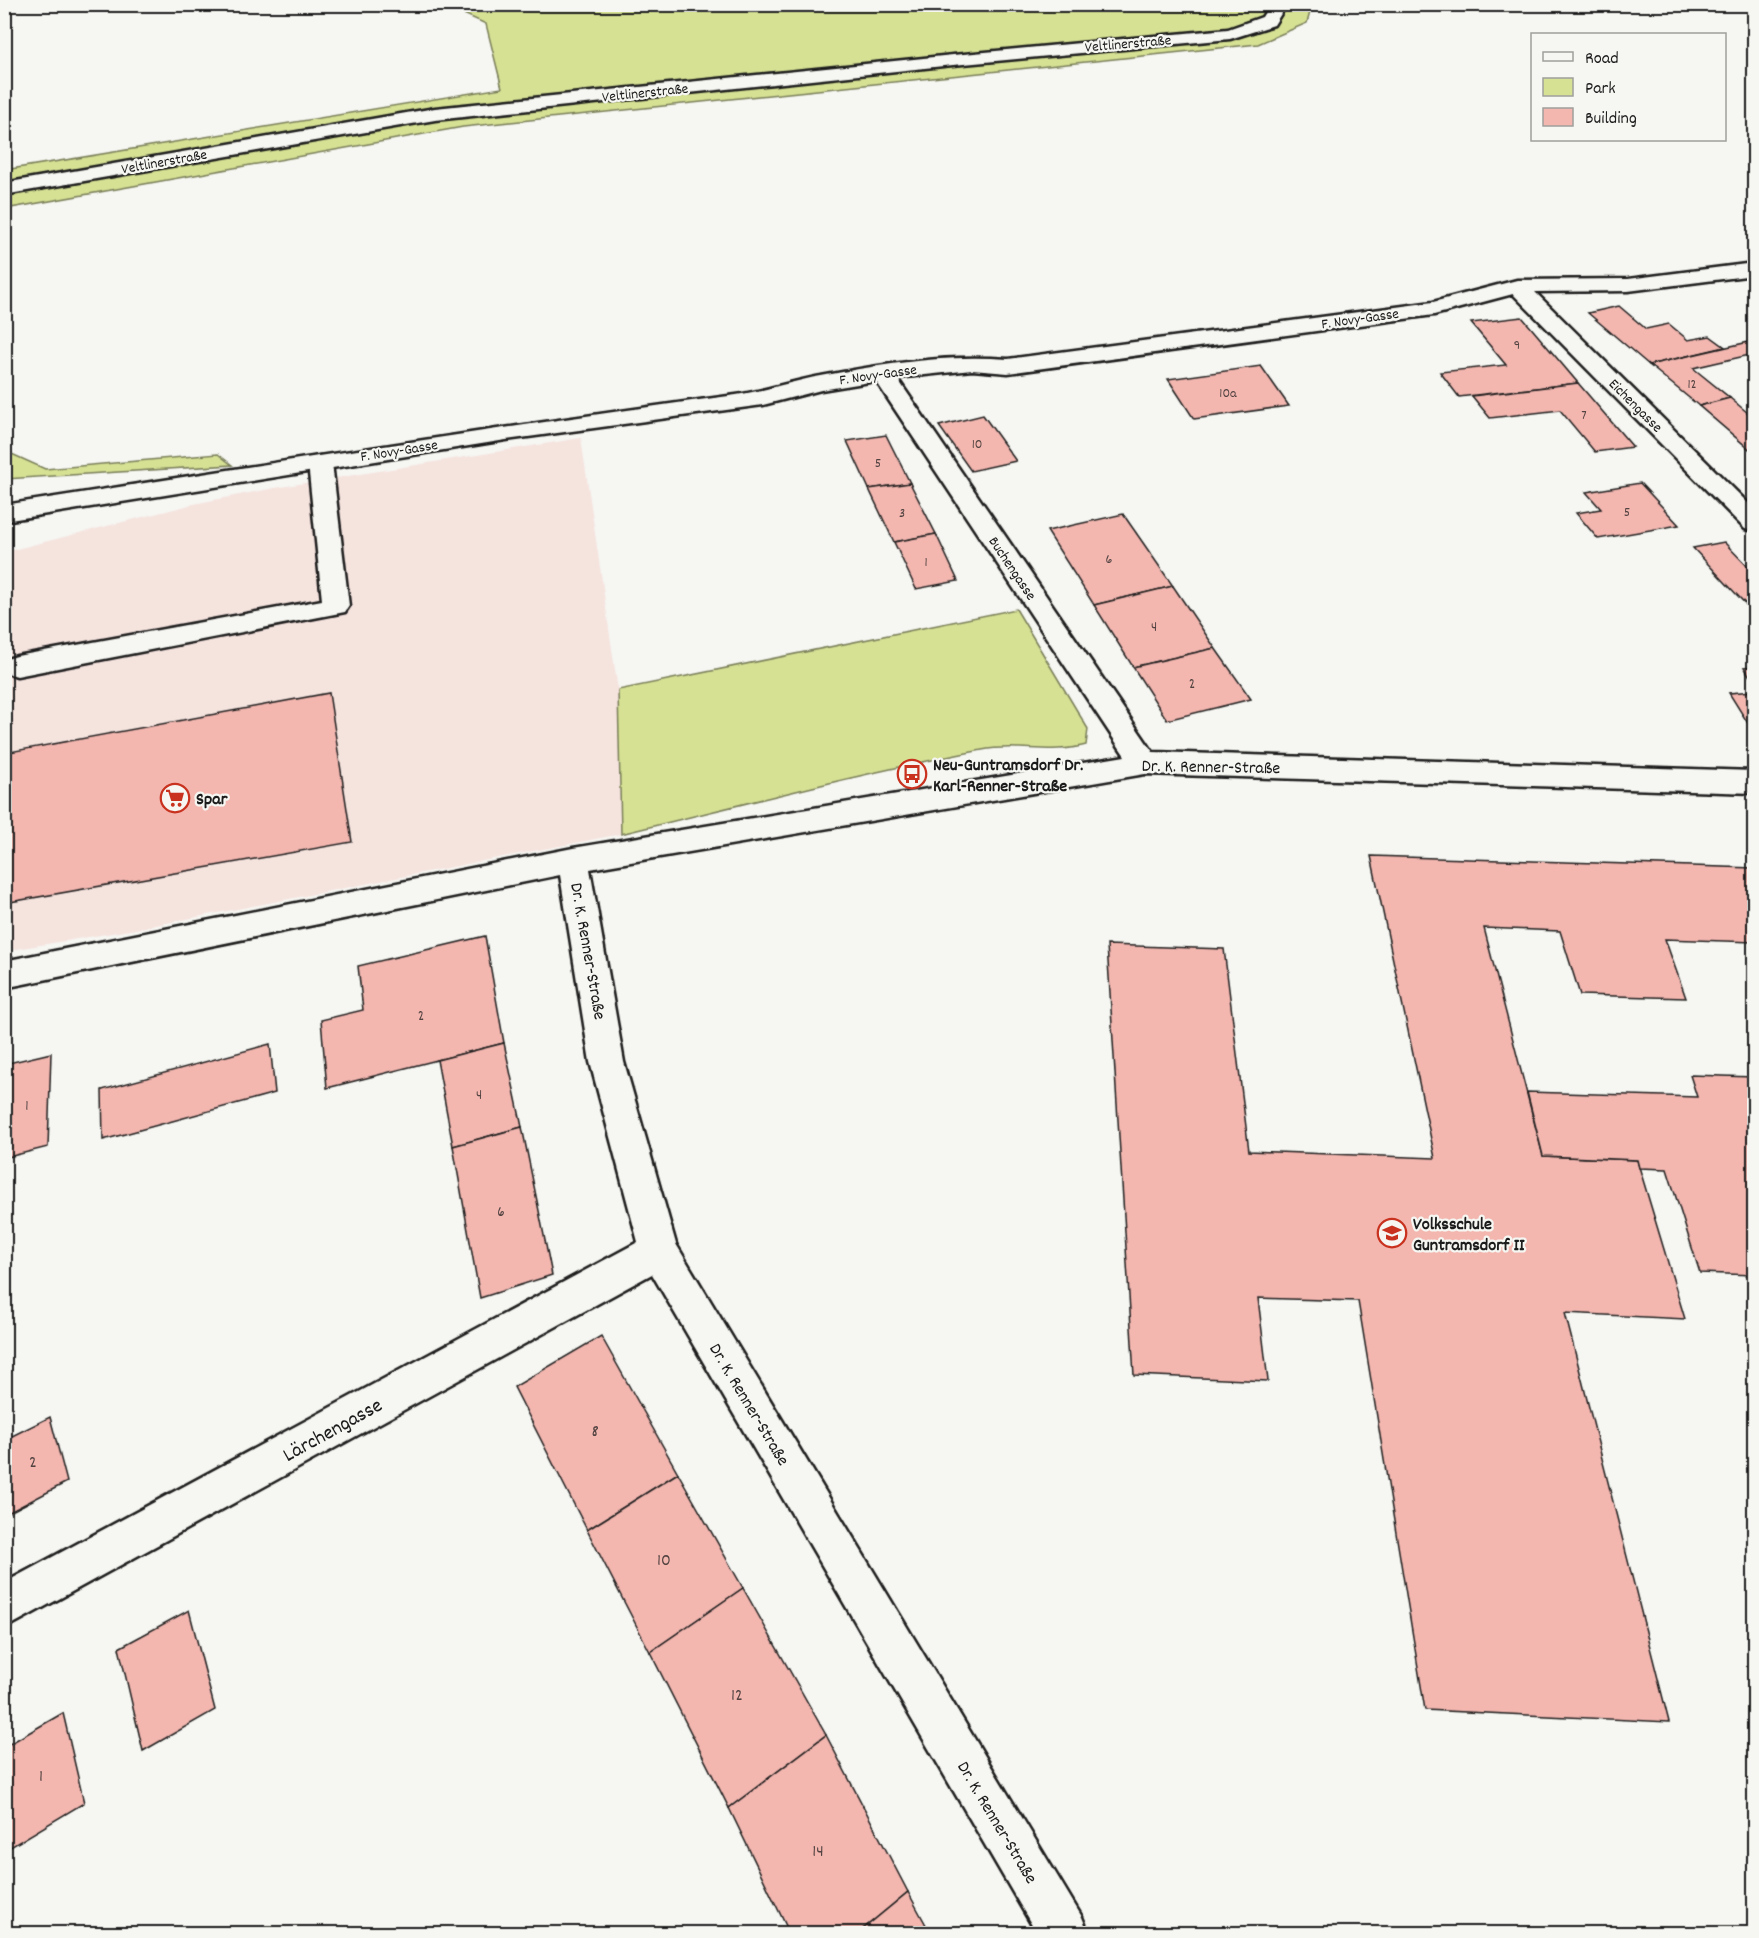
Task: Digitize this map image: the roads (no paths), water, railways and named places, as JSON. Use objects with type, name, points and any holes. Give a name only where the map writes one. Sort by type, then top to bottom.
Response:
[{"type":"street","name":"Veltlinerstraße","points":[[4,189],[435,114],[953,60],[1230,34],[1268,21],[1279,4]]},
{"type":"street","name":"F. Novy-Gasse","points":[[4,513],[506,433],[763,398],[819,383],[882,373],[972,363],[1008,366],[1079,357],[1434,308],[1517,286],[1628,285],[1755,268]]},
{"type":"street","name":"Eichengasse","points":[[1517,286],[1755,523]]},
{"type":"street","name":"Buchengasse","points":[[882,373],[1145,763]]},
{"type":"street","points":[[17,666],[336,606],[320,463]]},
{"type":"street","name":"Dr. K. Renner-Straße","points":[[1065,1934],[659,1251],[607,1062],[573,860],[1145,763],[1755,782]]},
{"type":"street","points":[[4,975],[573,860]]},
{"type":"street","name":"Lärchengasse","points":[[4,1607],[659,1251]]},
{"type":"place","name":"Neu-Guntramsdorf Dr. Karl-Renner-Straße","points":[[912,774]]},
{"type":"place","name":"Spar","points":[[175,798]]},
{"type":"place","name":"Volksschule Guntramsdorf II","points":[[1392,1233]]}]
